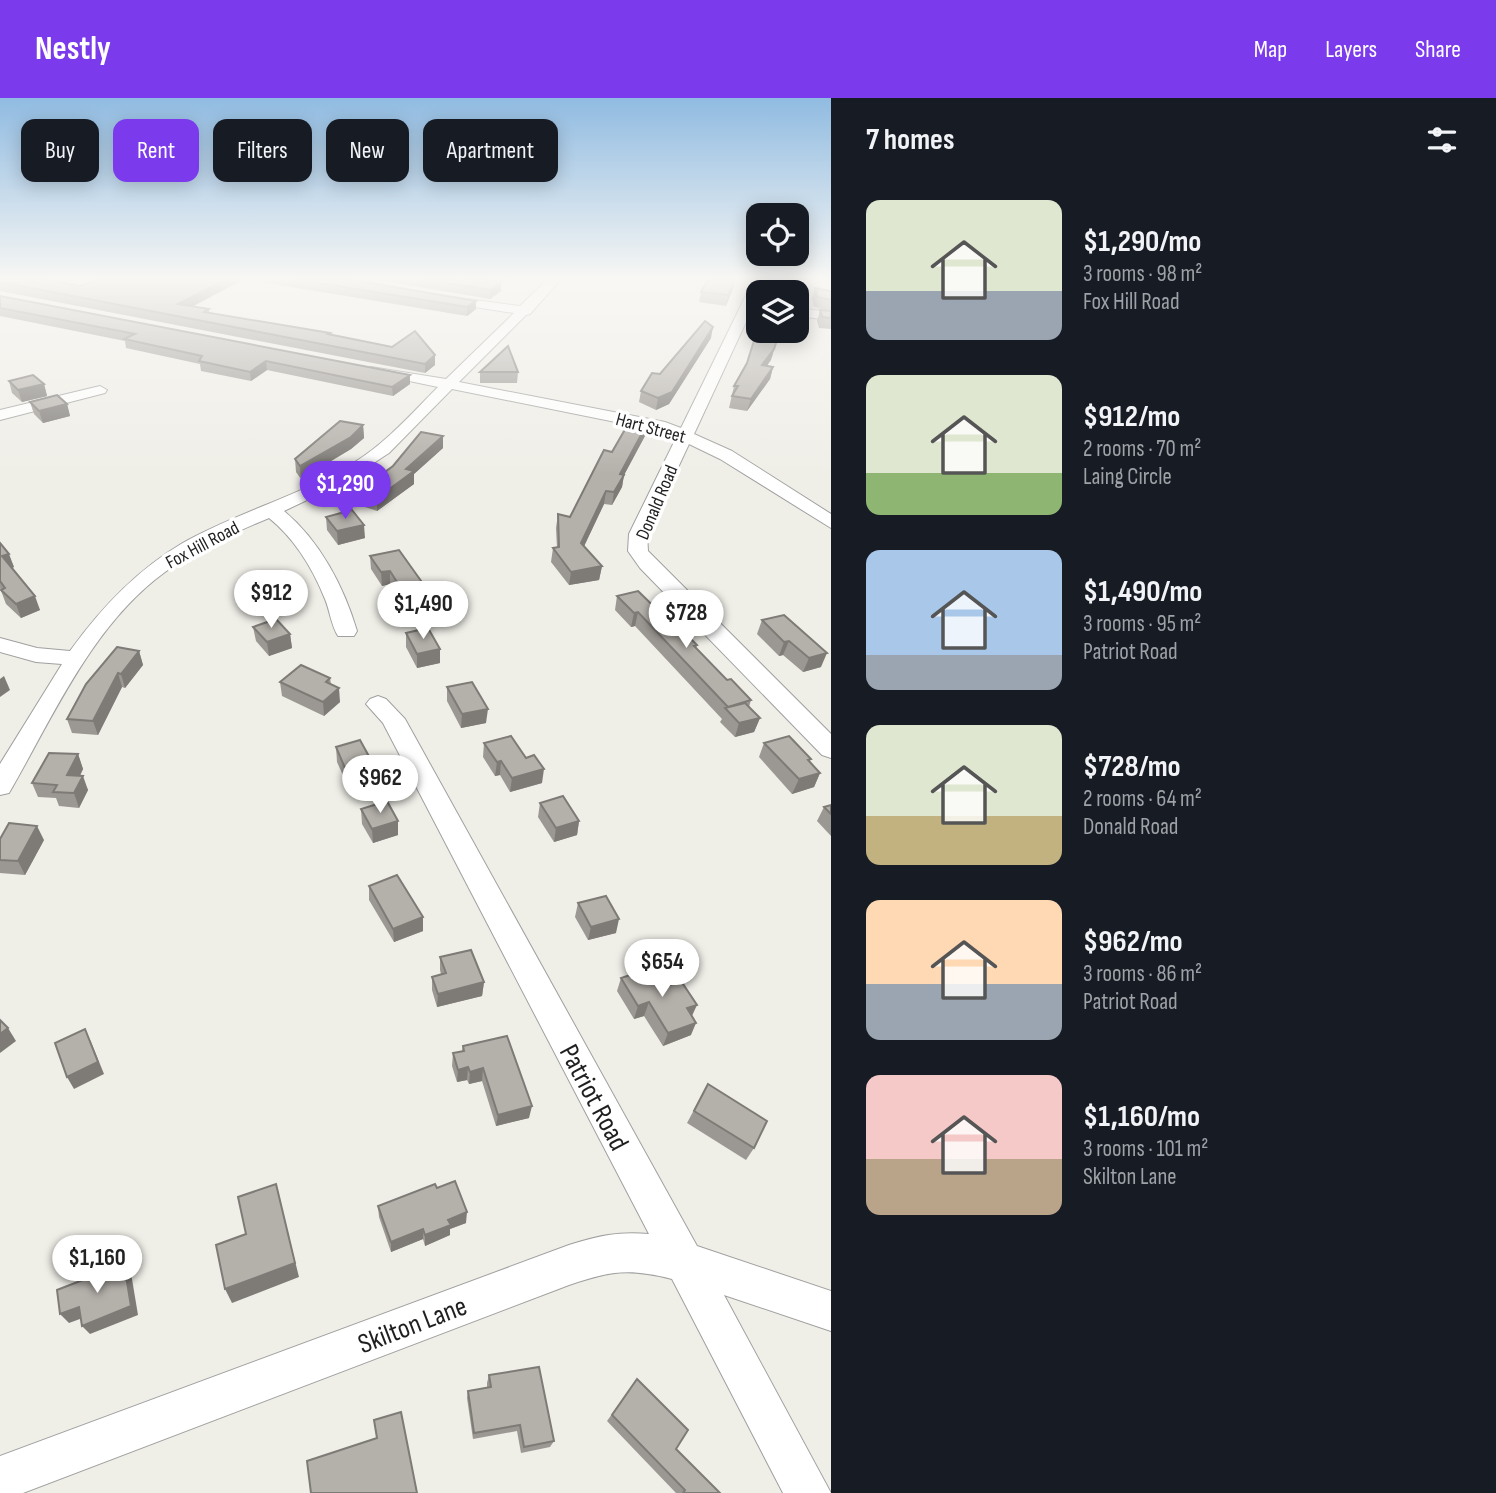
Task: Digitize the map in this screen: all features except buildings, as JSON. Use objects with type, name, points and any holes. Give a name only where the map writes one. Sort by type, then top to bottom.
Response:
[{"type":"street","name":"Fox Hill Road","points":[[0,786],[76,658],[116,604],[142,579],[200,542],[335,483],[358,469],[383,450],[492,344]]},
{"type":"street","name":"Donald Road","points":[[733,344],[638,534],[638,551],[647,564],[831,749]]},
{"type":"street","name":"Hart Street","points":[[368,369],[650,423],[686,435],[726,454],[831,522]]},
{"type":"street","points":[[0,415],[100,390]]},
{"type":"street","points":[[272,511],[293,528],[307,549],[342,611],[346,631]]},
{"type":"street","points":[[0,645],[22,653],[76,658]]},
{"type":"street","name":"Patriot Road","points":[[379,704],[393,719],[808,1493]]},
{"type":"street","name":"Skilton Lane","points":[[0,1479],[590,1258],[624,1251],[684,1262],[831,1311]]}]
